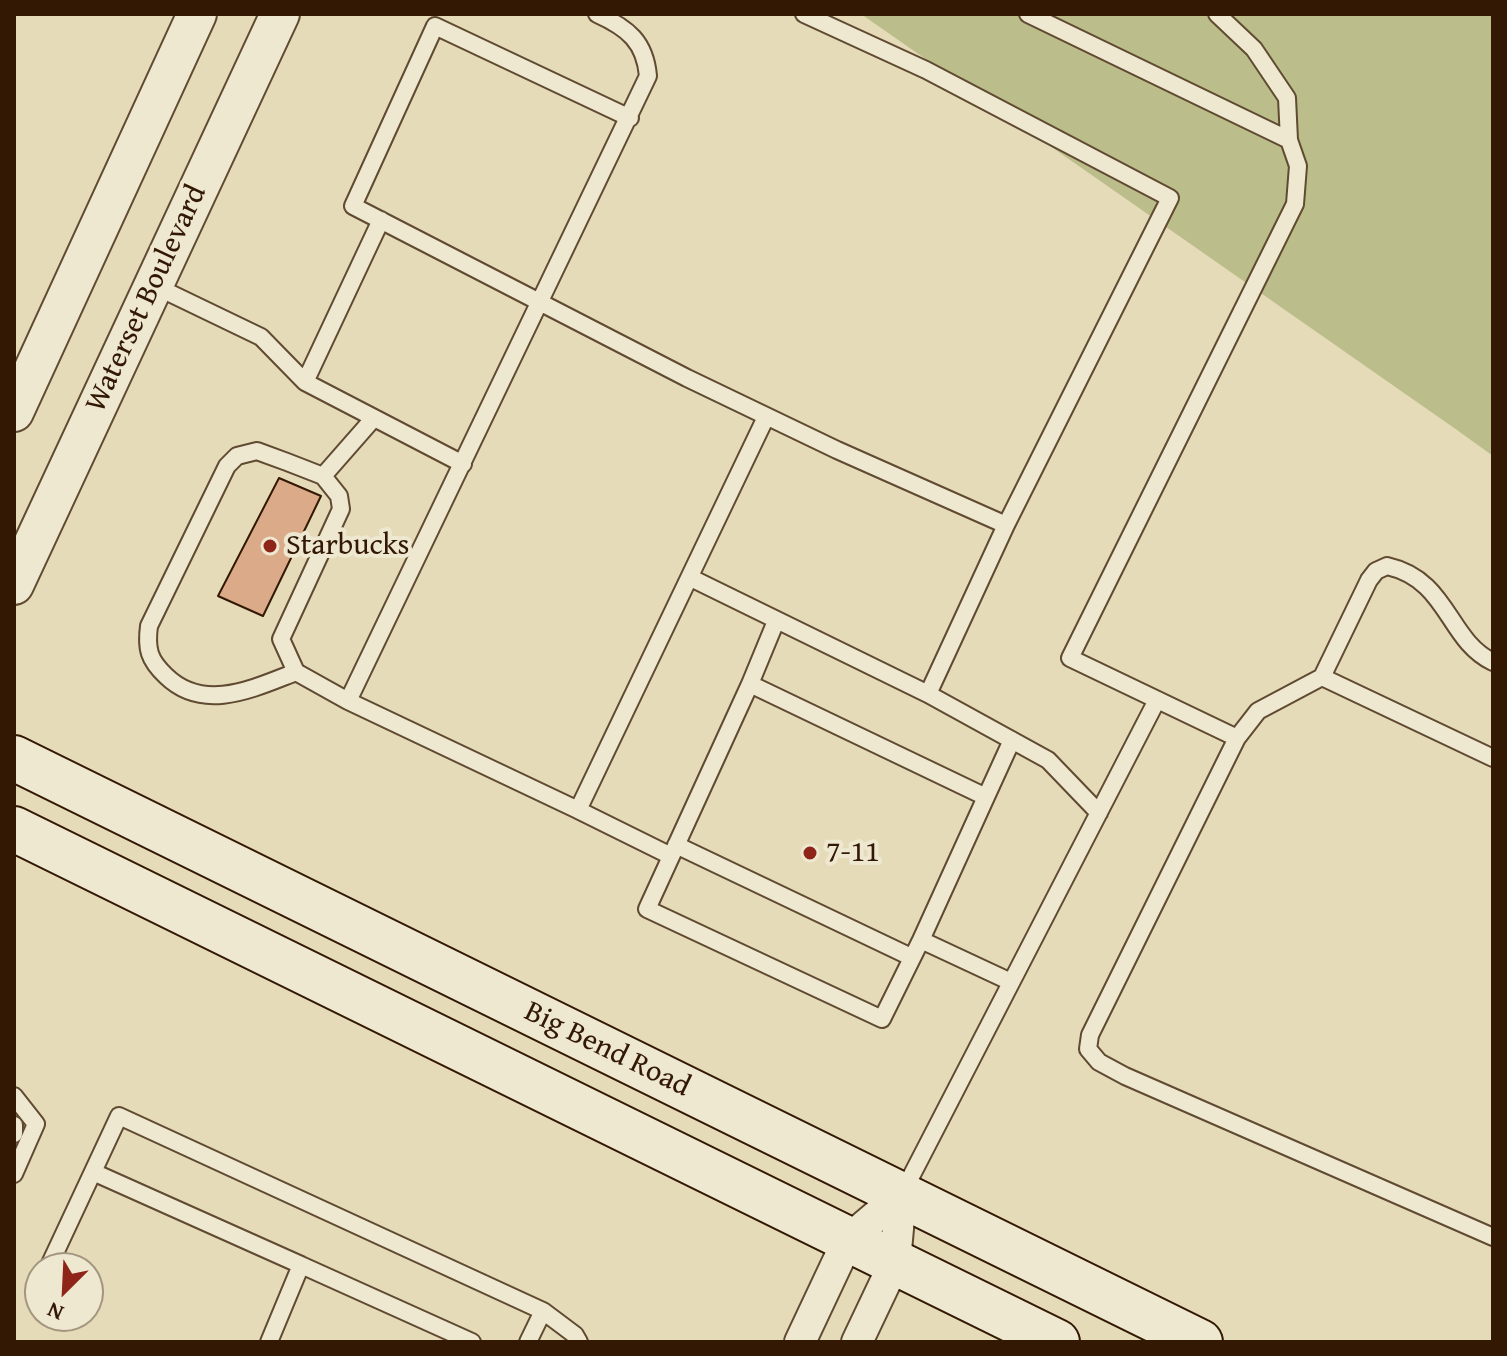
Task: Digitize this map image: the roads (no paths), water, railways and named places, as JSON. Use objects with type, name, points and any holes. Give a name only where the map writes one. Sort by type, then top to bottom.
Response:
[{"type":"main road","name":"Big Bend Road","points":[[14,758],[1200,1342]]},
{"type":"main road","points":[[14,829],[1057,1342]]},
{"type":"street","points":[[14,412],[197,14]]},
{"type":"street","name":"Waterset Boulevard","points":[[14,585],[280,14]]},
{"type":"street","points":[[800,1342],[848,1240],[901,1195]]},
{"type":"street","points":[[857,1342],[895,1262],[901,1195]]},
{"type":"lane","points":[[348,701],[648,76],[646,51],[619,23],[597,14]]},
{"type":"lane","points":[[804,14],[926,70],[1170,198],[1006,525],[928,694]]},
{"type":"lane","points":[[1028,14],[1289,140]]},
{"type":"lane","points":[[1217,14],[1254,49],[1287,98],[1289,140],[1298,166],[1295,204],[1070,658],[1237,738]]},
{"type":"lane","points":[[630,118],[438,20],[353,206],[766,417],[1006,525]]},
{"type":"lane","points":[[305,382],[381,220]]},
{"type":"lane","points":[[153,285],[261,337],[305,382],[463,464]]},
{"type":"lane","points":[[578,810],[766,417]]},
{"type":"lane","points":[[323,476],[373,419]]},
{"type":"lane","points":[[296,672],[241,692],[206,697],[172,682],[152,662],[147,645],[149,626],[227,466],[237,456],[257,451],[323,476],[339,496],[341,509],[281,639],[296,672],[348,701],[578,810],[674,851],[856,939],[911,957]]},
{"type":"lane","points":[[1493,662],[1472,652],[1452,616],[1416,578],[1387,566],[1376,571],[1322,677],[1258,711],[1237,738],[1090,1035],[1088,1049],[1099,1062],[1125,1076],[1493,1237]]},
{"type":"lane","points":[[691,578],[928,694],[1048,760],[1099,813]]},
{"type":"lane","points":[[776,621],[647,909],[693,925],[797,973],[882,1019],[1012,740]]},
{"type":"lane","points":[[1322,677],[1493,758]]},
{"type":"lane","points":[[750,684],[986,797]]},
{"type":"lane","points":[[901,1195],[1157,700]]},
{"type":"lane","points":[[921,940],[1011,982]]},
{"type":"lane","points":[[14,1096],[36,1124],[14,1174]]},
{"type":"lane","points":[[56,1252],[119,1116],[543,1311],[575,1335],[579,1342]]},
{"type":"lane","points":[[14,1125],[14,1134]]},
{"type":"lane","points":[[93,1172],[472,1342]]},
{"type":"lane","points":[[269,1342],[301,1265]]},
{"type":"lane","points":[[528,1342],[543,1311]]},
{"type":"place","name":"Starbucks","points":[[270,546]]},
{"type":"place","name":"7-11","points":[[810,853]]}]
